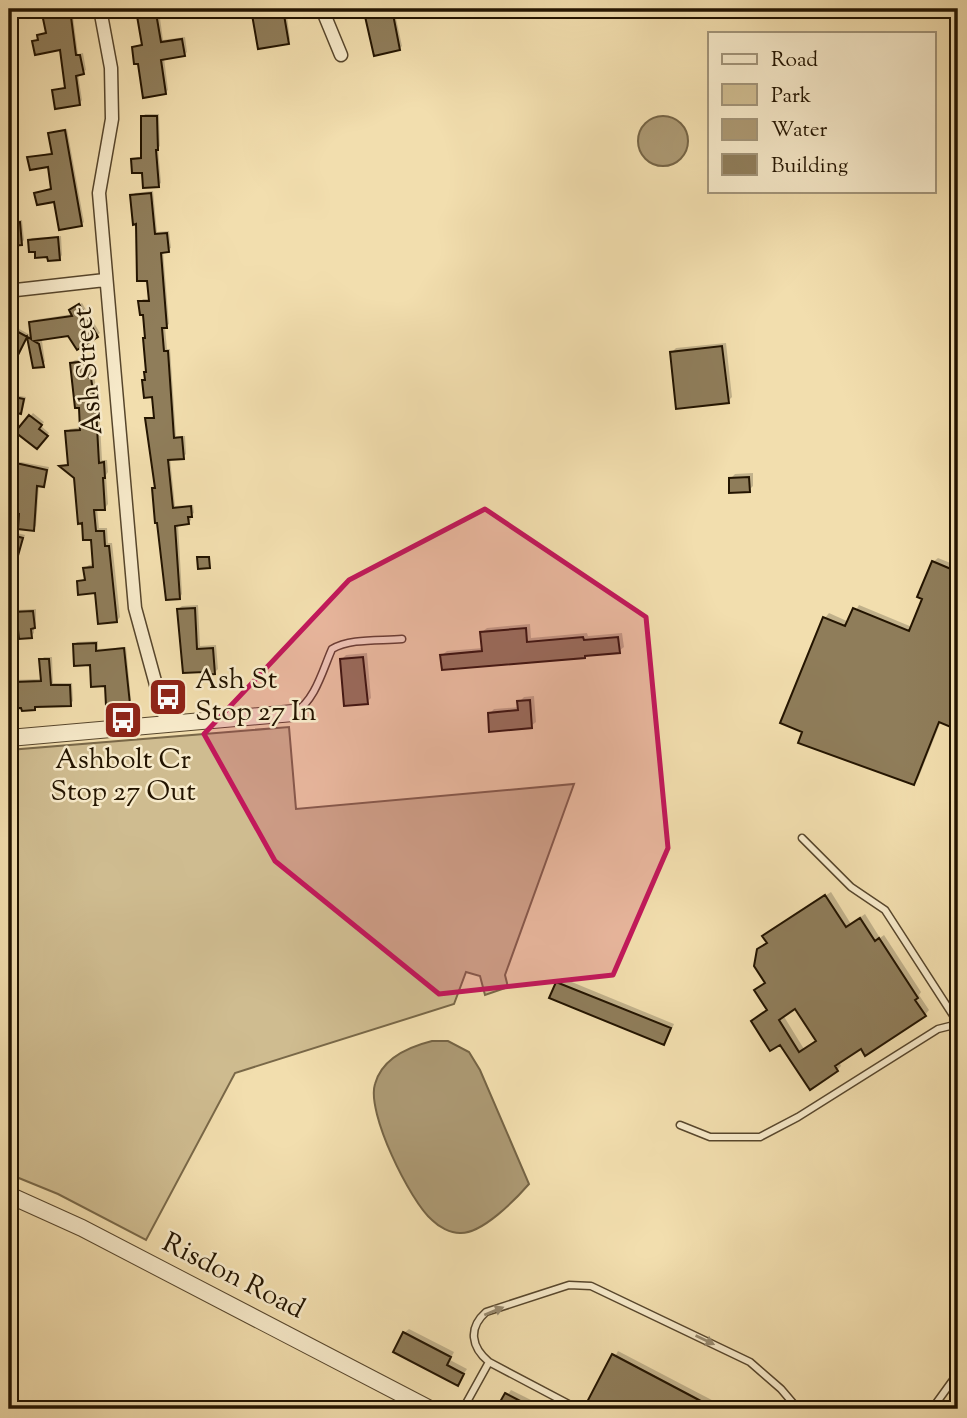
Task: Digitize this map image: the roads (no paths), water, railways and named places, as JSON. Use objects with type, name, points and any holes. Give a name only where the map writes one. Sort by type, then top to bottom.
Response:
[{"type":"street","name":"Ash Street","points":[[100,9],[111,68],[112,119],[99,194],[135,608],[167,725]]},
{"type":"street","points":[[322,9],[341,55]]},
{"type":"street","points":[[16,290],[105,280]]},
{"type":"street","points":[[9,738],[293,713]]},
{"type":"street","name":"Risdon Road","points":[[9,1195],[82,1227],[430,1409]]},
{"type":"lane","points":[[293,713],[303,708],[310,698],[332,649],[351,643],[402,639]]},
{"type":"lane","points":[[680,1125],[710,1138],[760,1137],[798,1118],[938,1029],[958,1023],[885,909],[851,887],[802,838]]},
{"type":"lane","points":[[578,1409],[489,1362],[478,1353],[473,1341],[473,1329],[478,1320],[486,1312],[569,1285],[591,1286],[750,1362],[781,1389],[798,1409]]},
{"type":"lane","points":[[463,1409],[489,1362]]},
{"type":"lane","points":[[932,1409],[958,1373]]},
{"type":"water","points":[[663,116],[681,123],[688,141],[681,159],[663,166],[645,159],[638,141],[645,123]]},
{"type":"water","points":[[432,1041],[448,1041],[469,1052],[480,1070],[529,1184],[498,1215],[469,1232],[456,1233],[445,1229],[423,1210],[402,1176],[377,1114],[375,1084],[383,1067],[405,1050]]},
{"type":"place","name":"Ash St Stop 27 In","points":[[168,697]]},
{"type":"place","name":"Ashbolt Cr Stop 27 Out","points":[[123,720]]}]
